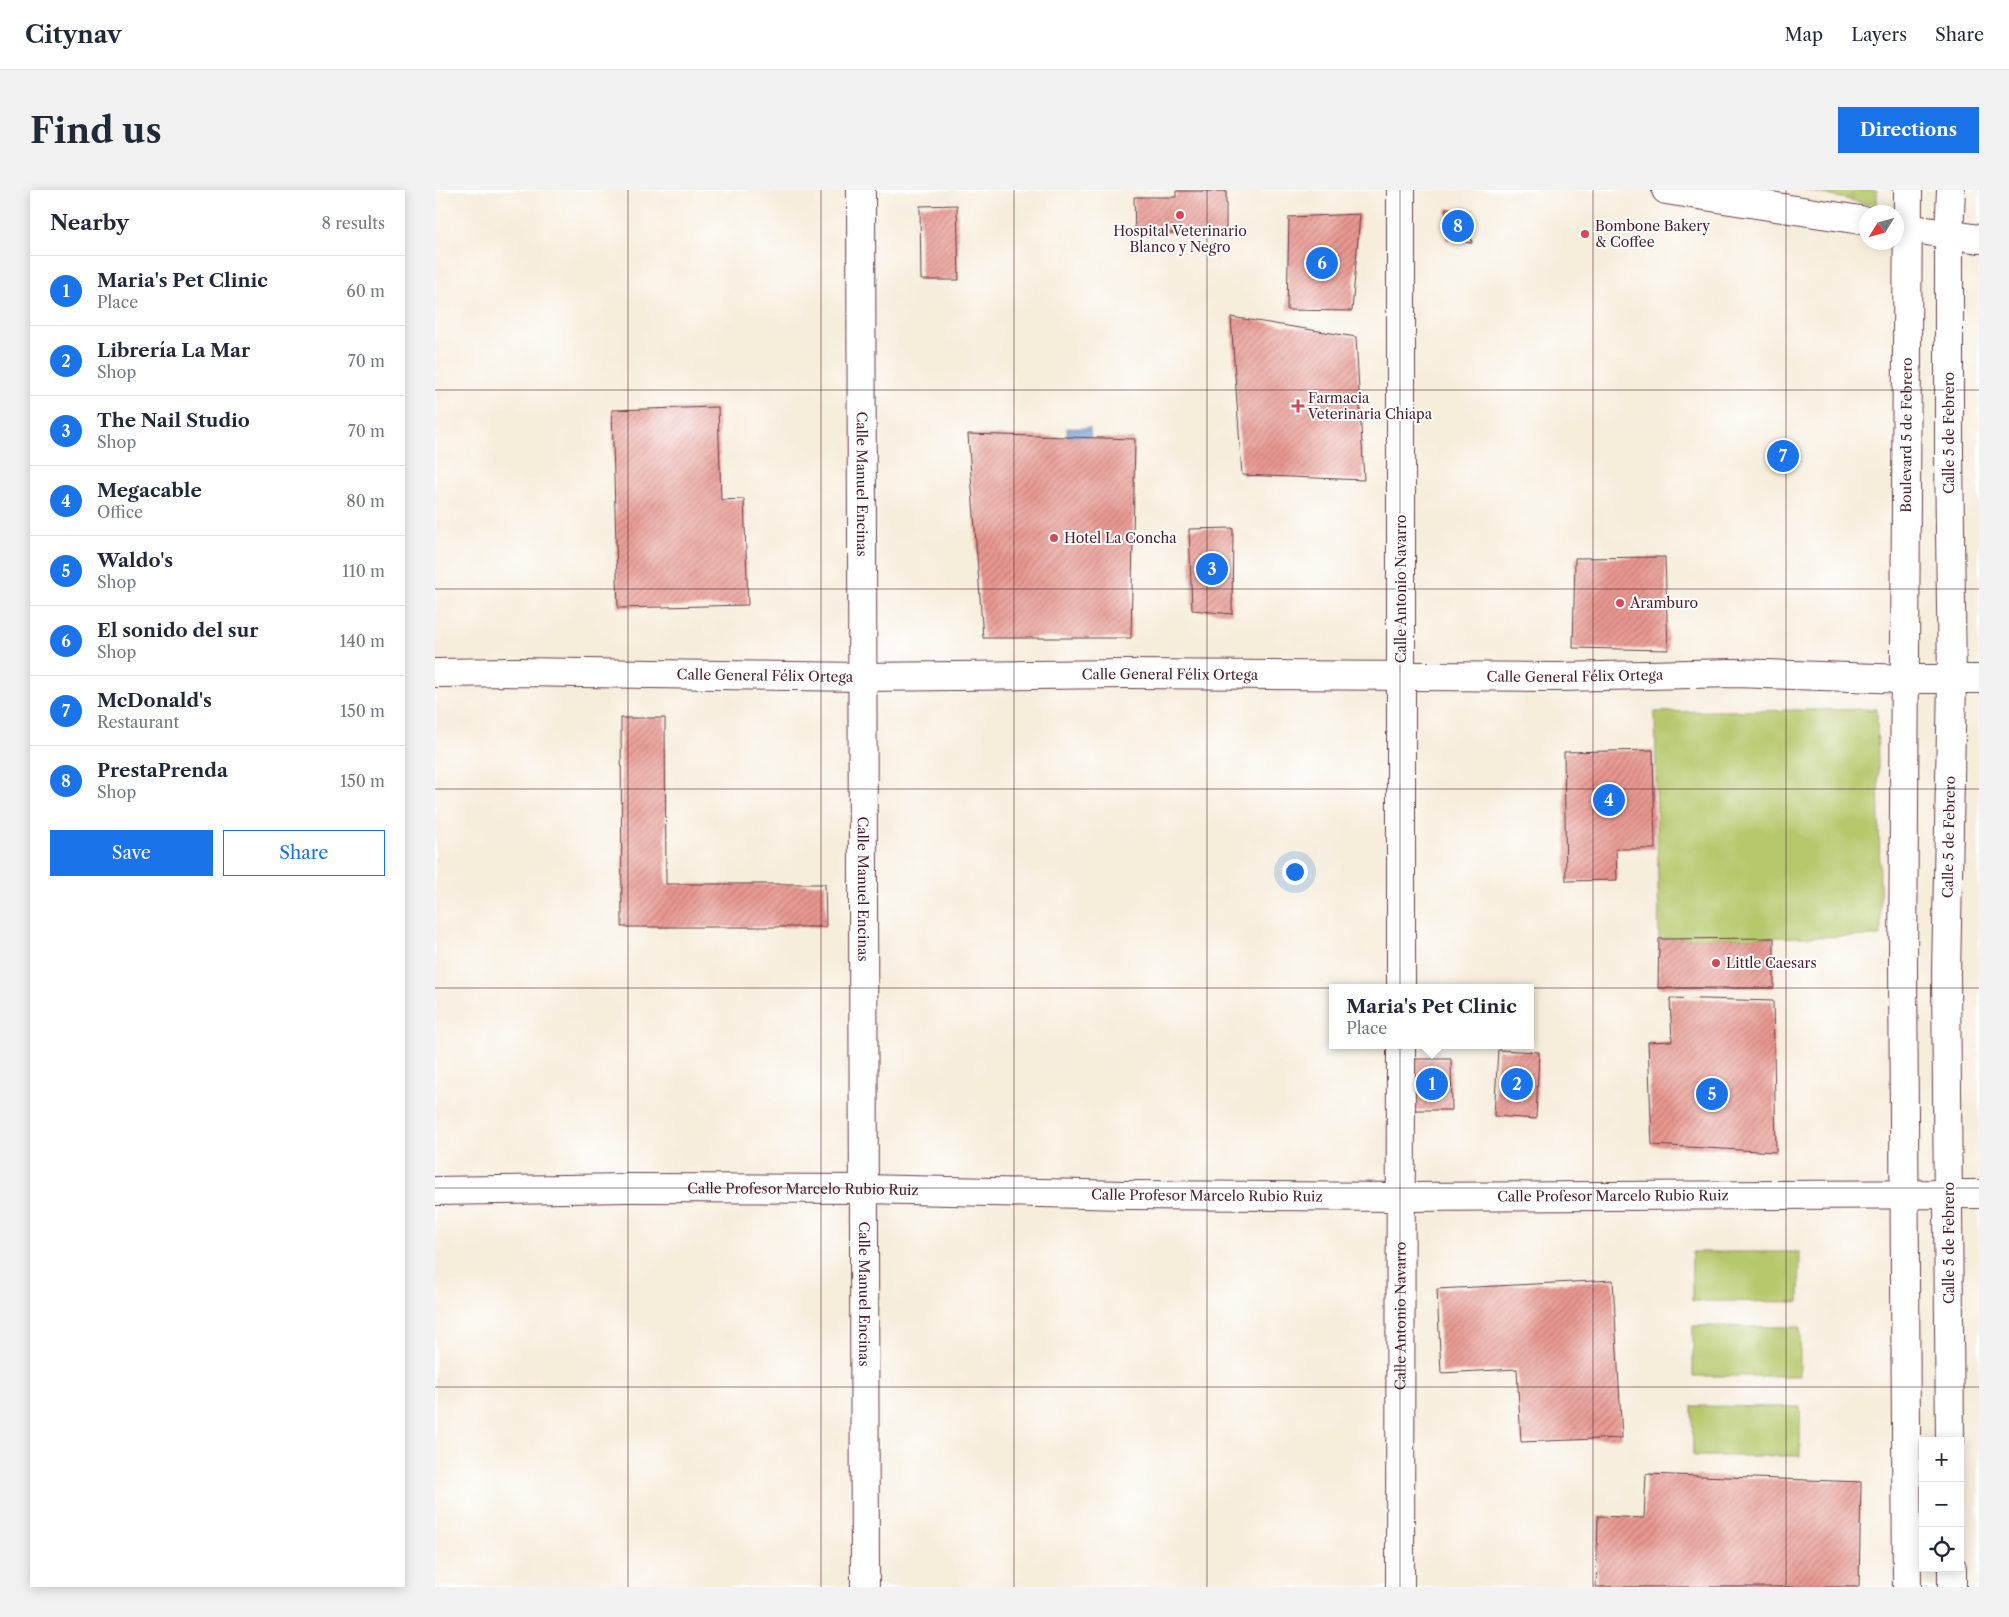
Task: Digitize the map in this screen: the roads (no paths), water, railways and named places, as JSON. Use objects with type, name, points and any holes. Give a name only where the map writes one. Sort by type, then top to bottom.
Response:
[{"type":"street","name":"Calle Manuel Encinas","points":[[861,190],[865,1587]]},
{"type":"street","name":"Calle Antonio Navarro","points":[[1401,190],[1401,984]]},
{"type":"street","points":[[1666,190],[1859,220]]},
{"type":"street","name":"Boulevard 5 de Febrero","points":[[1904,212],[1907,190]]},
{"type":"street","points":[[1949,235],[1951,190]]},
{"type":"street","points":[[1904,227],[1979,239]]},
{"type":"street","name":"Calle 5 de Febrero","points":[[1949,235],[1949,456],[1966,680],[1946,974],[1950,1437]]},
{"type":"street","name":"Boulevard 5 de Febrero","points":[[1902,250],[1905,680]]},
{"type":"street","name":"Calle General Félix Ortega","points":[[435,673],[862,677],[1126,674],[1559,677],[1735,673],[1905,680],[1966,680]]},
{"type":"street","points":[[1905,680],[1904,1194],[1907,1587]]},
{"type":"street","name":"Calle Antonio Navarro","points":[[1400,1587],[1401,1049]]},
{"type":"street","name":"Calle Profesor Marcelo Rubio Ruiz","points":[[435,1190],[628,1188],[864,1189],[1125,1195],[1400,1197],[1979,1194]]},
{"type":"street","points":[[1952,1572],[1952,1587]]},
{"type":"water","points":[[1067,428],[1090,428],[1091,480],[1068,481]]},
{"type":"place","name":"Hospital Veterinario Blanco y Negro","points":[[1180,215]]},
{"type":"place","name":"PrestaPrenda","points":[[1458,226]]},
{"type":"place","name":"Bombone Bakery & Coffee","points":[[1585,234]]},
{"type":"place","name":"El sonido del sur","points":[[1322,263]]},
{"type":"place","name":"Farmacia Veterinaria Chiapa","points":[[1298,406]]},
{"type":"place","name":"McDonald's","points":[[1783,456]]},
{"type":"place","name":"Hotel La Concha","points":[[1054,538]]},
{"type":"place","name":"The Nail Studio","points":[[1212,569]]},
{"type":"place","name":"Aramburo","points":[[1620,603]]},
{"type":"place","name":"Megacable","points":[[1609,800]]},
{"type":"place","name":"Little Caesars","points":[[1716,963]]},
{"type":"place","name":"Maria's Pet Clinic","points":[[1432,1084]]},
{"type":"place","name":"Librería La Mar","points":[[1517,1084]]},
{"type":"place","name":"Waldo's","points":[[1712,1094]]}]
